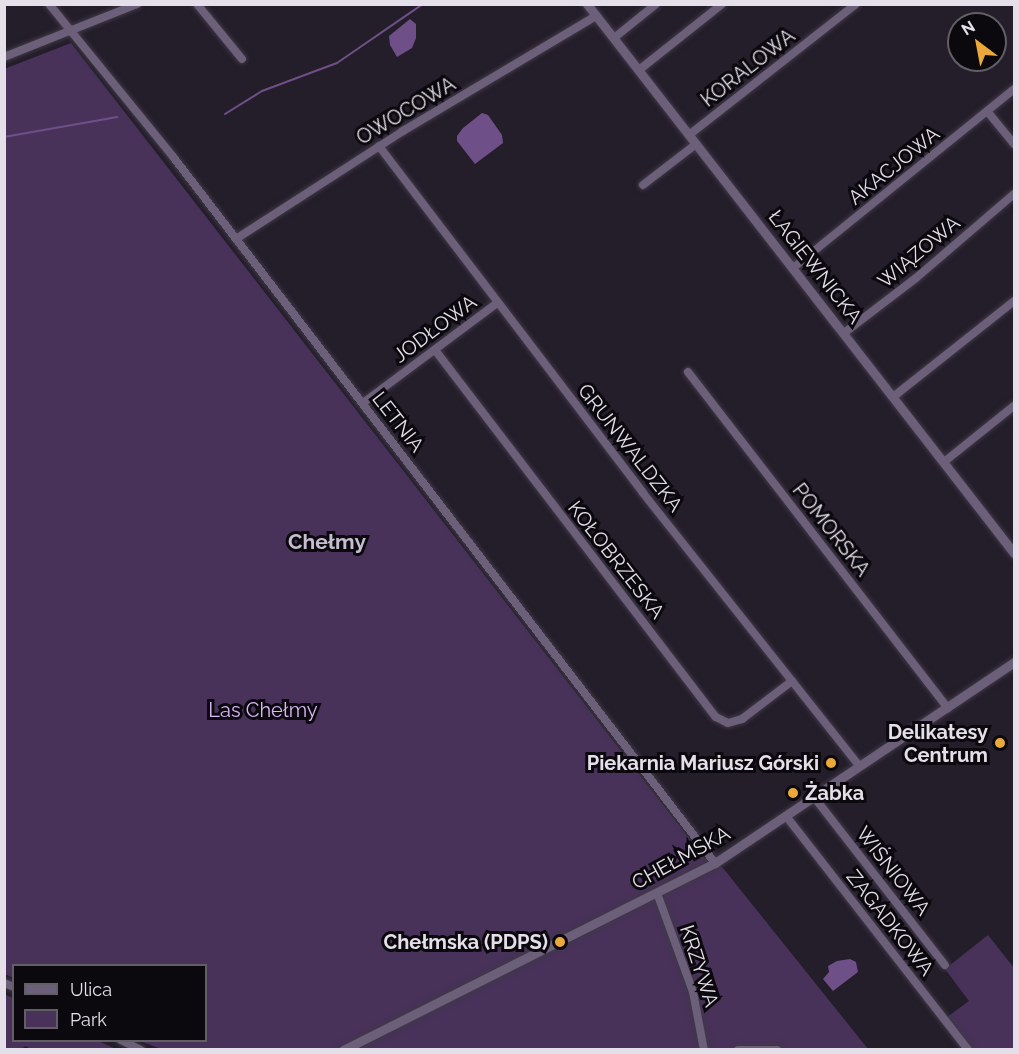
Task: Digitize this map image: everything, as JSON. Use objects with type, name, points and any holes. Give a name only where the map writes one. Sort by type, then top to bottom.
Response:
[{"type":"street","name":"LETNIA","points":[[49,4],[236,239],[715,863]]},
{"type":"street","points":[[4,57],[71,33],[137,4]]},
{"type":"street","points":[[197,4],[242,59]]},
{"type":"street","name":"ŁAGIEWNICKA","points":[[587,4],[1014,550]]},
{"type":"street","points":[[614,38],[656,4]]},
{"type":"street","points":[[639,70],[722,4]]},
{"type":"street","name":"KORALOWA","points":[[689,135],[856,4]]},
{"type":"street","name":"OWOCOWA","points":[[236,239],[379,146],[596,16]]},
{"type":"street","name":"AKACJOWA","points":[[793,268],[1014,89]]},
{"type":"street","points":[[987,111],[1014,144]]},
{"type":"street","points":[[643,185],[696,144]]},
{"type":"street","name":"GRUNWALDZKA","points":[[379,146],[480,276],[497,303],[859,766]]},
{"type":"street","name":"WIĄZOWA","points":[[844,333],[916,278],[1014,194]]},
{"type":"street","points":[[893,397],[1014,300]]},
{"type":"street","name":"JODŁOWA","points":[[363,404],[497,303]]},
{"type":"street","name":"KOŁOBRZESKA","points":[[435,350],[716,717],[728,723],[742,719],[792,681]]},
{"type":"street","name":"POMORSKA","points":[[688,372],[948,708]]},
{"type":"street","points":[[944,462],[1014,406]]},
{"type":"street","name":"CHEŁMSKA","points":[[343,1050],[715,863],[1014,663]]},
{"type":"street","name":"WIŚNIOWA","points":[[814,797],[945,964]]},
{"type":"street","name":"ZAGADKOWA","points":[[786,816],[968,1050]]},
{"type":"street","name":"KRZYWA","points":[[657,893],[693,992],[704,1050]]},
{"type":"street","points":[[123,1042],[141,1050]]},
{"type":"street","points":[[738,1050],[777,1050]]},
{"type":"green space","name":"Las Chełmy","points":[[71,43],[705,859],[723,868],[868,1049],[161,1049],[143,1042],[207,1042],[207,964],[12,964],[12,978],[5,974],[4,69]]},
{"type":"green space","points":[[988,935],[1014,968],[1014,1049],[971,1049],[946,1018],[969,1001],[945,969]]},
{"type":"green space","points":[[4,994],[12,998],[12,1042],[100,1042],[116,1049],[33,1050],[25,1046],[22,1049],[5,1049]]},
{"type":"shaded area","points":[[410,19],[416,24],[416,38],[412,48],[397,57],[390,45],[389,36]]},
{"type":"shaded area","points":[[482,113],[488,115],[502,135],[503,143],[475,164],[457,141],[457,136],[463,128]]},
{"type":"shaded area","points":[[850,959],[856,962],[858,972],[833,991],[823,979],[829,972],[828,966],[837,961]]},
{"type":"waterway","points":[[225,114],[262,91],[337,63],[423,4]]},
{"type":"waterway","points":[[4,137],[117,117]]},
{"type":"place","name":"Delikatesy Centrum","points":[[1000,743]]},
{"type":"place","name":"Piekarnia Mariusz Górski","points":[[831,763]]},
{"type":"place","name":"Żabka","points":[[793,793]]},
{"type":"place","name":"Chełmska (PDPS)","points":[[560,942]]},
{"type":"district","name":"Chełmy","points":[[327,542]]}]
